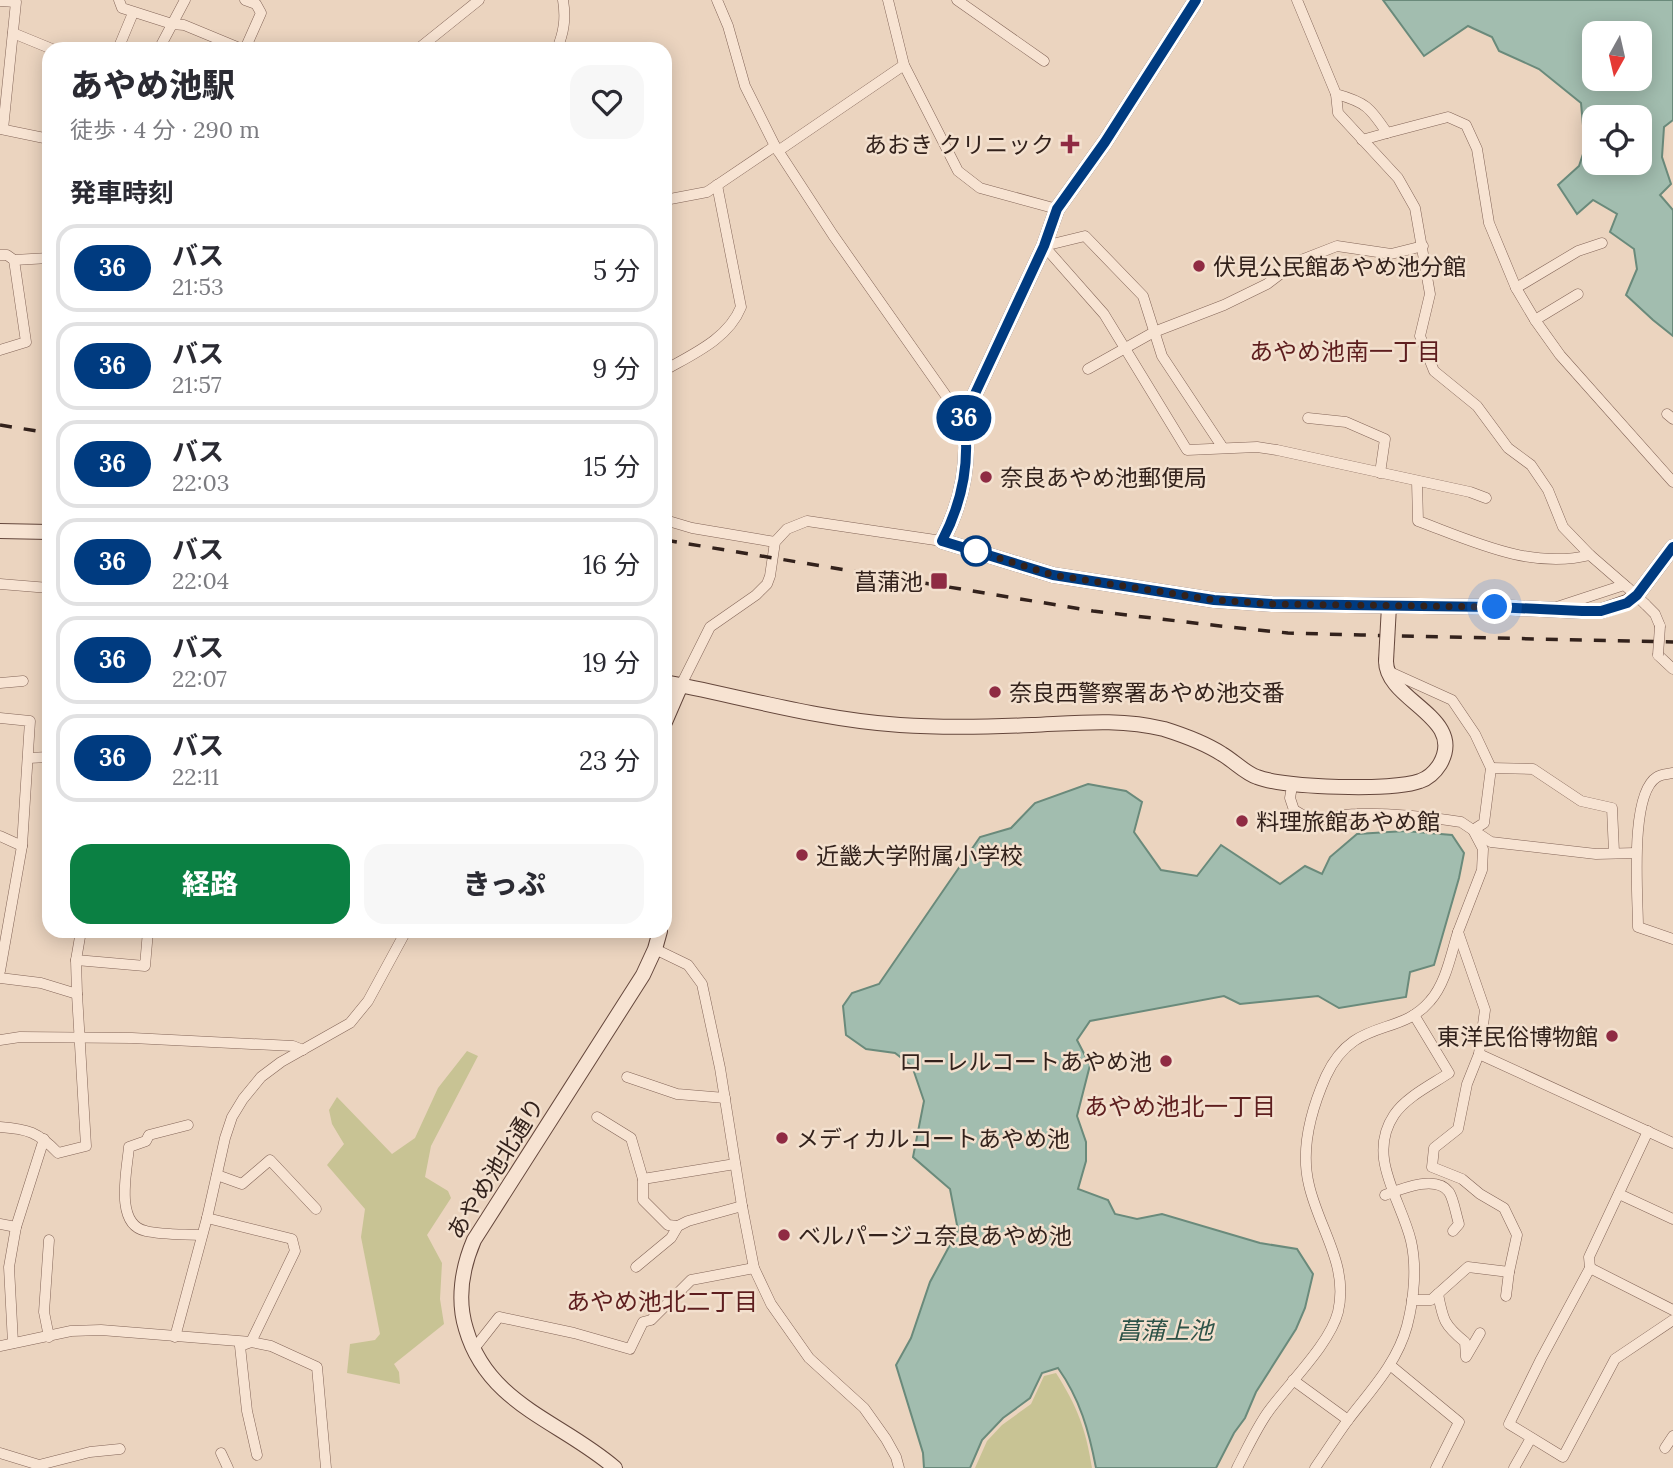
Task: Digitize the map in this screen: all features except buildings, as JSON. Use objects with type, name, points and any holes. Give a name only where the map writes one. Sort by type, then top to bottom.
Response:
[{"type":"street","points":[[119,0],[122,8],[133,13],[184,25],[226,42]]},
{"type":"street","points":[[163,42],[185,0]]},
{"type":"street","points":[[245,0],[256,4],[261,13],[246,42]]},
{"type":"street","points":[[427,42],[479,0]]},
{"type":"street","points":[[560,42],[566,13],[564,0]]},
{"type":"street","points":[[718,0],[729,26],[746,86],[777,149],[833,235],[949,400],[963,413],[966,428],[965,477],[953,519],[942,541]]},
{"type":"street","points":[[888,0],[904,65],[958,171],[980,188],[1057,209]]},
{"type":"street","points":[[957,0],[1044,61]]},
{"type":"street","points":[[963,413],[973,398],[1044,246],[1057,209],[1105,142],[1196,0]]},
{"type":"street","points":[[1297,0],[1336,94],[1338,113],[1398,178],[1415,208],[1430,294],[1420,336],[1434,371],[1477,406],[1508,447],[1531,465],[1548,490],[1563,527],[1655,614],[1660,626],[1658,655],[1673,669]]},
{"type":"street","points":[[0,1],[16,2],[2,129],[42,138]]},
{"type":"street","points":[[121,42],[133,13]]},
{"type":"street","points":[[13,33],[42,45]]},
{"type":"street","points":[[672,199],[707,192],[904,65]]},
{"type":"street","points":[[1336,94],[1360,101],[1375,114],[1387,133]]},
{"type":"street","points":[[1362,141],[1448,117],[1466,125],[1477,149],[1489,223],[1517,288],[1535,320],[1560,355],[1673,482]]},
{"type":"street","points":[[672,366],[717,338],[736,319],[741,307],[717,185]]},
{"type":"street","points":[[1044,246],[1085,236],[1143,296],[1163,356],[1223,448]]},
{"type":"street","points":[[1517,288],[1578,251],[1602,243]]},
{"type":"street","points":[[1044,246],[1104,314],[1188,450],[1257,447],[1277,450],[1486,498]]},
{"type":"street","points":[[1088,369],[1154,332],[1235,300],[1267,284],[1296,262],[1336,246],[1391,254],[1423,247]]},
{"type":"street","points":[[0,255],[7,255],[14,260],[42,258]]},
{"type":"street","points":[[0,350],[26,342],[14,260]]},
{"type":"street","points":[[1535,320],[1578,294]]},
{"type":"street","points":[[1308,418],[1346,422],[1385,439],[1380,472]]},
{"type":"street","points":[[1417,481],[1418,521],[1496,550],[1534,559],[1572,560],[1590,555]]},
{"type":"street","points":[[672,706],[710,627],[757,595],[770,576],[775,542],[787,529],[807,521],[942,541],[1053,575],[1154,591],[1272,604],[1601,611],[1627,603],[1637,595],[1673,547]]},
{"type":"street","points":[[672,522],[775,542]]},
{"type":"street","points":[[0,531],[42,533]]},
{"type":"street","points":[[0,584],[42,587]]},
{"type":"street","points":[[1550,609],[1626,586]]},
{"type":"street","points":[[672,683],[809,712],[897,725],[967,727],[1139,723],[1179,733],[1220,752],[1254,776],[1292,786],[1419,782],[1432,775],[1441,763],[1445,748],[1442,734],[1434,719],[1400,691],[1386,666],[1389,606]]},
{"type":"street","points":[[1386,666],[1452,700],[1475,734],[1491,768],[1484,823],[1473,830]]},
{"type":"street","points":[[0,683],[23,681]]},
{"type":"street","points":[[0,718],[30,721],[22,846],[0,971]]},
{"type":"street","points":[[28,758],[42,757]]},
{"type":"street","points":[[1491,768],[1533,769],[1581,801],[1612,808],[1614,852]]},
{"type":"street","points":[[1673,774],[1657,776],[1645,790],[1636,853],[1638,927],[1673,939]]},
{"type":"street","points":[[1292,786],[1290,798],[1294,810],[1307,819],[1323,820],[1354,814],[1436,818],[1461,821],[1490,842],[1596,854],[1636,853]]},
{"type":"street","points":[[1237,1468],[1267,1413],[1329,1334],[1338,1314],[1341,1290],[1338,1263],[1309,1185],[1306,1141],[1327,1075],[1353,1040],[1414,1015],[1431,1001],[1441,985],[1482,870],[1483,849],[1473,830]]},
{"type":"street","points":[[0,836],[22,846]]},
{"type":"street","points":[[1458,932],[1485,1010],[1479,1054],[1467,1084],[1458,1129],[1434,1148],[1432,1167],[1462,1180],[1504,1208],[1517,1235],[1506,1296]]},
{"type":"street","points":[[0,1127],[26,1129],[44,1139],[58,1153],[86,1146],[77,994],[76,960],[80,938]]},
{"type":"street","points":[[76,960],[145,966],[147,938]]},
{"type":"street","points":[[174,1337],[232,1117],[261,1077],[350,1023],[368,1001],[402,938]]},
{"type":"street","name":"あやめ池北通り","points":[[615,1468],[522,1405],[500,1388],[485,1371],[473,1350],[463,1319],[463,1272],[474,1240],[627,1002],[658,938]]},
{"type":"street","points":[[655,949],[688,965],[702,984],[754,1268],[771,1304],[809,1358],[864,1408],[886,1439],[899,1468]]},
{"type":"street","points":[[0,978],[41,983],[77,994]]},
{"type":"street","points":[[1315,1468],[1390,1365],[1407,1327],[1415,1268],[1411,1241],[1390,1194],[1382,1148],[1395,1114],[1407,1102],[1449,1073],[1414,1015]]},
{"type":"street","points":[[0,1040],[20,1037],[132,1038],[293,1046],[303,1050]]},
{"type":"street","points":[[1479,1054],[1673,1143]]},
{"type":"street","points":[[628,1077],[677,1094],[724,1098]]},
{"type":"street","points":[[597,1116],[631,1138],[643,1179],[643,1200],[668,1225],[678,1226],[741,1206]]},
{"type":"street","points":[[188,1125],[149,1135],[146,1141],[129,1147],[125,1209],[131,1224],[143,1231],[201,1235]]},
{"type":"street","points":[[1648,1131],[1589,1257],[1590,1268],[1509,1424],[1563,1457],[1615,1359],[1673,1320]]},
{"type":"street","points":[[13,1343],[9,1267],[16,1227],[44,1139]]},
{"type":"street","points":[[217,1175],[242,1184],[270,1160],[316,1209]]},
{"type":"street","points":[[643,1179],[735,1164]]},
{"type":"street","points":[[1390,1194],[1425,1183],[1439,1185],[1449,1192],[1459,1224],[1454,1231]]},
{"type":"street","points":[[1619,1194],[1673,1219]]},
{"type":"street","points":[[207,1218],[292,1239],[295,1251],[251,1342],[240,1346],[247,1411],[257,1455]]},
{"type":"street","points":[[0,1224],[16,1227]]},
{"type":"street","points":[[636,1267],[671,1238],[678,1226]]},
{"type":"street","points":[[49,1240],[44,1312],[49,1337]]},
{"type":"street","points":[[1412,1300],[1431,1300],[1468,1267],[1509,1272]]},
{"type":"street","points":[[473,1350],[499,1317],[574,1333],[630,1349],[643,1322],[651,1320],[691,1280],[754,1268]]},
{"type":"street","points":[[1590,1268],[1673,1310]]},
{"type":"street","points":[[1438,1294],[1441,1316],[1448,1329],[1465,1342],[1466,1357],[1480,1333]]},
{"type":"street","points":[[0,1346],[71,1331],[101,1330],[251,1342],[271,1346],[317,1367],[326,1468]]},
{"type":"street","points":[[1390,1365],[1459,1422],[1436,1468]]},
{"type":"street","points":[[1293,1380],[1348,1420]]},
{"type":"street","points":[[1514,1468],[1531,1438]]},
{"type":"street","points":[[0,1453],[39,1465],[90,1452],[120,1449]]},
{"type":"street","points":[[221,1453],[228,1468]]},
{"type":"shaded area","points":[[467,1051],[478,1056],[431,1146],[425,1177],[448,1191],[451,1198],[427,1235],[442,1263],[440,1299],[444,1324],[394,1364],[399,1372],[400,1384],[347,1373],[350,1344],[375,1340],[380,1334],[361,1237],[365,1209],[327,1165],[344,1144],[332,1124],[329,1110],[337,1097],[392,1154],[415,1138],[438,1088]]},
{"type":"shaded area","points":[[1056,1373],[1080,1418],[1092,1468],[975,1468],[987,1441],[1002,1425],[1031,1404],[1044,1376]]},
{"type":"water","points":[[1383,0],[1673,0],[1673,120],[1664,127],[1662,157],[1671,184],[1660,195],[1673,210],[1673,336],[1626,295],[1637,269],[1634,249],[1610,232],[1617,214],[1593,200],[1577,214],[1558,185],[1579,166],[1582,157],[1582,175],[1652,175],[1652,105],[1582,105],[1582,114],[1581,103],[1539,69],[1499,51],[1492,37],[1468,26],[1424,56]]},
{"type":"water","name":"菖蒲上池","points":[[1088,784],[1126,791],[1142,802],[1134,832],[1161,870],[1197,876],[1221,845],[1280,884],[1305,866],[1322,874],[1330,857],[1357,834],[1405,831],[1452,835],[1464,853],[1459,878],[1434,965],[1410,972],[1406,997],[1339,1008],[1318,996],[1240,1004],[1224,996],[1090,1021],[1077,1040],[1090,1065],[1077,1116],[1086,1142],[1086,1161],[1078,1189],[1108,1200],[1115,1214],[1137,1219],[1162,1214],[1260,1243],[1297,1249],[1313,1274],[1305,1308],[1296,1329],[1256,1392],[1245,1418],[1216,1468],[1096,1468],[1083,1416],[1058,1368],[1042,1373],[1030,1398],[1003,1418],[982,1440],[970,1468],[924,1468],[923,1453],[896,1365],[911,1338],[930,1282],[958,1230],[950,1189],[913,1157],[924,1101],[912,1066],[895,1053],[866,1049],[846,1035],[843,1006],[852,993],[879,984],[980,837],[1011,828],[1035,803]]},
{"type":"railway","points":[[0,425],[42,432]]},
{"type":"railway","points":[[672,541],[1093,611],[1288,633],[1673,642]]},
{"type":"bus line","name":"36","points":[[1196,0],[1105,142],[1057,209],[1044,246],[973,398],[963,413],[966,428],[965,477],[953,519],[942,541],[1053,575],[1214,600],[1272,604],[1582,611],[1601,611],[1627,603],[1637,595],[1673,547]]},
{"type":"place","name":"あおき クリニック","points":[[1070,144]]},
{"type":"place","name":"伏見公民館あやめ池分館","points":[[1199,266]]},
{"type":"place","name":"奈良あやめ池郵便局","points":[[986,477]]},
{"type":"place","name":"菖蒲池","points":[[939,581]]},
{"type":"place","name":"奈良西警察署あやめ池交番","points":[[995,692]]},
{"type":"place","name":"料理旅館あやめ館","points":[[1242,821]]},
{"type":"place","name":"近畿大学附属小学校","points":[[802,855]]},
{"type":"place","name":"東洋民俗博物館","points":[[1612,1036]]},
{"type":"place","name":"ローレルコートあやめ池","points":[[1166,1061]]},
{"type":"place","name":"メディカルコートあやめ池","points":[[782,1138]]},
{"type":"place","name":"ベルパージュ奈良あやめ池","points":[[784,1235]]},
{"type":"district","name":"あやめ池南一丁目","points":[[1345,351]]},
{"type":"district","name":"あやめ池北一丁目","points":[[1180,1106]]},
{"type":"district","name":"あやめ池北二丁目","points":[[662,1301]]},
{"type":"route","points":[[976,551],[1053,575],[1214,600],[1272,604],[1495,607]]}]
